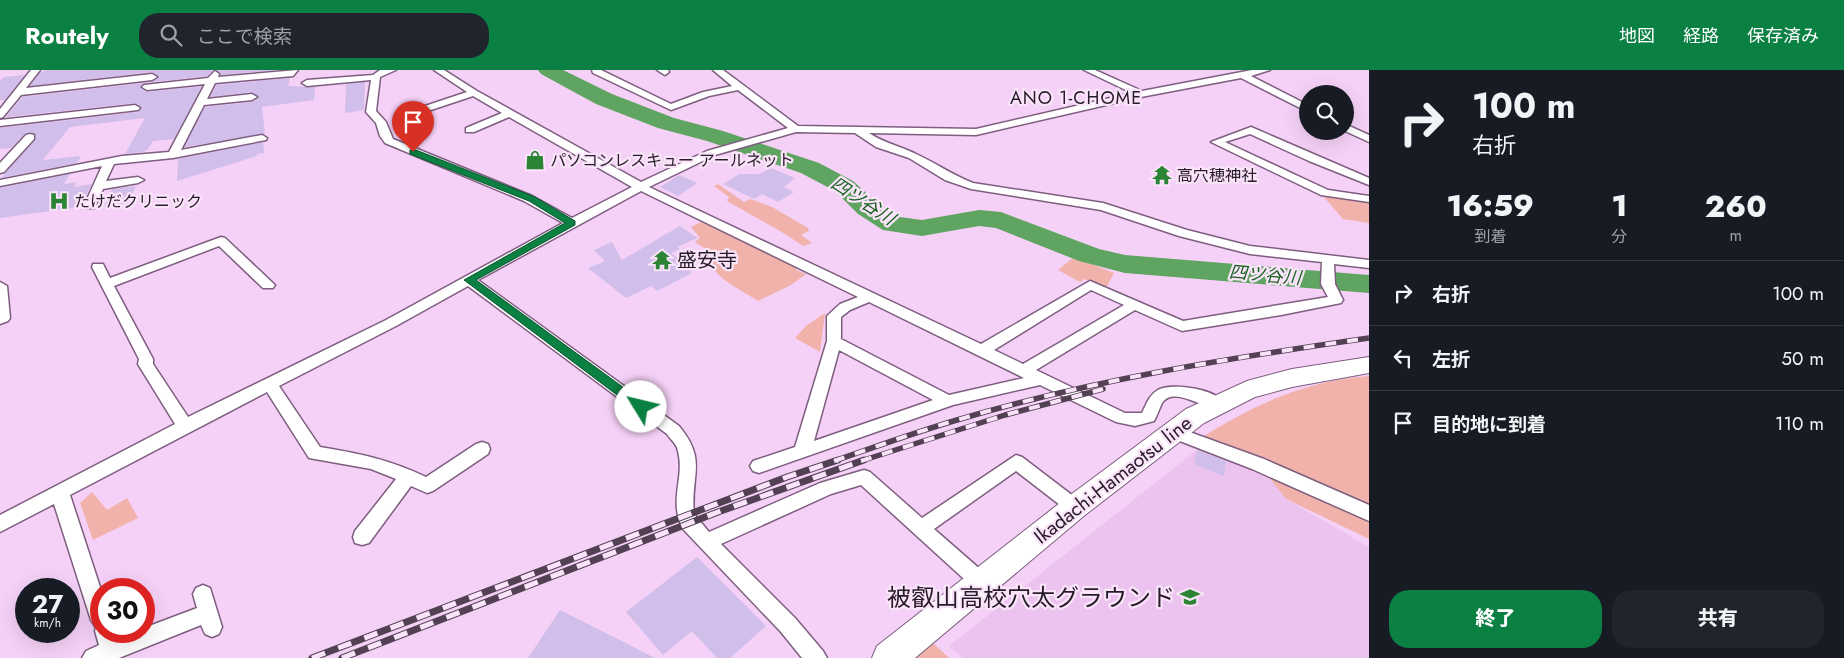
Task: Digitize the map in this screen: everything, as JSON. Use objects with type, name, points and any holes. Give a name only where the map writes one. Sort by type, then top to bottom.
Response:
[{"type":"main road","name":"Ikadachi-Hamaotsu line","points":[[889,658],[1075,507],[1195,416],[1248,390],[1292,378],[1369,365]]},
{"type":"street","points":[[0,115],[36,70]]},
{"type":"street","points":[[173,154],[216,70]]},
{"type":"street","points":[[0,123],[141,97],[212,80],[293,73],[294,70]]},
{"type":"street","points":[[307,83],[376,76],[379,73],[392,70]]},
{"type":"street","points":[[438,70],[474,93],[642,187],[1106,411],[1133,420],[1146,420],[1152,414],[1157,398],[1164,393],[1176,392],[1195,395],[1217,404]]},
{"type":"street","points":[[599,73],[612,70]]},
{"type":"street","points":[[717,70],[796,130]]},
{"type":"street","points":[[1088,70],[1141,94]]},
{"type":"street","points":[[0,524],[185,426],[391,323],[572,223],[711,153],[796,130],[856,129],[976,132],[1141,94],[1266,70]]},
{"type":"street","points":[[599,73],[671,108],[706,94],[738,87]]},
{"type":"street","points":[[19,92],[154,74]]},
{"type":"street","points":[[129,118],[154,74]]},
{"type":"street","points":[[1244,75],[1299,104]]},
{"type":"street","points":[[376,76],[371,112],[381,122],[385,136],[389,141],[441,164],[532,199],[572,223]]},
{"type":"street","points":[[428,108],[474,93]]},
{"type":"street","points":[[201,102],[252,97]]},
{"type":"street","points":[[470,130],[509,113]]},
{"type":"street","points":[[856,129],[863,136],[880,145],[912,156],[949,178],[971,186],[1103,207],[1183,234],[1250,250],[1369,264]]},
{"type":"street","points":[[1369,182],[1313,159],[1251,130],[1216,142],[1324,193],[1369,199]]},
{"type":"street","points":[[1354,131],[1368,137]]},
{"type":"street","points":[[0,170],[30,136]]},
{"type":"street","points":[[0,183],[109,162],[173,154],[262,138]]},
{"type":"street","points":[[0,156],[13,154]]},
{"type":"street","points":[[90,206],[109,162]]},
{"type":"street","points":[[98,186],[138,180]]},
{"type":"street","points":[[106,284],[221,242],[268,285]]},
{"type":"street","points":[[983,350],[1090,285],[1182,326],[1282,311],[1336,300],[1328,279],[1328,260]]},
{"type":"street","points":[[98,267],[146,359],[146,364],[185,426]]},
{"type":"street","points":[[469,280],[673,430],[684,443],[687,463],[684,516],[694,531],[788,625],[816,658]]},
{"type":"street","points":[[0,319],[3,318],[1,296]]},
{"type":"street","points":[[802,452],[834,341],[834,316],[844,307],[869,297]]},
{"type":"street","points":[[1024,370],[1136,304]]},
{"type":"street","points":[[834,341],[948,401]]},
{"type":"street","points":[[759,466],[948,401],[1042,379]]},
{"type":"street","points":[[269,384],[315,452],[371,462],[408,476],[427,486],[482,449]]},
{"type":"street","points":[[1173,432],[1258,464],[1369,513]]},
{"type":"street","points":[[921,528],[1016,462],[1075,507]]},
{"type":"street","points":[[362,537],[408,476]]},
{"type":"street","points":[[705,542],[826,488],[864,477],[982,583]]},
{"type":"street","points":[[60,493],[90,586]]},
{"type":"street","points":[[103,647],[208,611]]},
{"type":"shaded area","points":[[718,184],[744,202],[750,199],[772,207],[808,228],[809,231],[801,235],[812,243],[803,246],[727,201],[729,197],[714,186]]},
{"type":"shaded area","points":[[1323,196],[1369,202],[1369,223],[1343,219]]},
{"type":"shaded area","points":[[701,222],[798,267],[796,270],[806,274],[791,285],[758,301],[725,280],[711,266],[707,250],[695,242],[700,238],[691,227]]},
{"type":"shaded area","points":[[1074,257],[1114,273],[1106,288],[1084,279],[1080,282],[1058,270]]},
{"type":"shaded area","points":[[825,313],[820,352],[795,338],[806,326]]},
{"type":"shaded area","points":[[1369,376],[1369,505],[1204,436],[1263,404],[1304,388],[1347,378]]},
{"type":"shaded area","name":"被叡山高校穴太グラウンド","points":[[1198,449],[1265,472],[1286,499],[1369,547],[1369,658],[963,658],[949,646]]},
{"type":"shaded area","points":[[1265,472],[1369,518],[1369,539],[1286,499]]},
{"type":"shaded area","points":[[92,492],[107,510],[127,498],[138,518],[93,540],[80,503]]},
{"type":"shaded area","points":[[933,643],[949,658],[915,658]]},
{"type":"building","points":[[46,70],[213,70],[207,76],[144,83],[141,86],[141,89],[147,92],[202,86],[174,139],[153,141],[148,149],[143,152],[125,154],[145,118],[70,127],[43,160],[81,156],[77,163],[1,178],[35,140],[36,135],[30,132],[26,133],[11,148],[0,149],[0,128],[138,112],[142,108],[135,103],[6,117],[22,97],[152,82],[159,78],[152,72],[30,86],[40,73]]},
{"type":"building","points":[[217,70],[276,70],[221,75]]},
{"type":"building","points":[[25,75],[5,100],[0,100],[0,81],[4,77]]},
{"type":"building","points":[[290,78],[288,86],[315,87],[314,100],[262,107],[265,134],[184,147],[205,107],[252,102],[259,98],[252,92],[210,97],[216,85]]},
{"type":"building","points":[[365,82],[364,110],[345,113],[346,84]]},
{"type":"building","points":[[263,142],[264,153],[177,181],[178,159]]},
{"type":"building","points":[[771,168],[795,178],[784,187],[794,192],[778,202],[762,194],[754,199],[723,184],[740,174],[759,174]]},
{"type":"building","points":[[70,174],[64,184],[77,182],[74,187],[92,184],[80,207],[0,218],[0,188]]},
{"type":"building","points":[[679,175],[697,183],[678,196],[660,187]]},
{"type":"building","points":[[136,186],[128,203],[104,207],[112,189]]},
{"type":"building","points":[[680,226],[697,238],[677,247],[680,249],[671,253],[693,270],[690,271],[692,273],[657,291],[651,286],[626,298],[588,268],[605,261],[594,250],[612,242],[622,260]]},
{"type":"building","points":[[1197,450],[1226,461],[1224,476],[1194,464]]},
{"type":"building","points":[[697,557],[766,626],[730,658],[717,658],[692,631],[663,655],[626,612]]},
{"type":"building","points":[[560,610],[655,658],[528,658]]},
{"type":"waterway","name":"四ツ谷川","points":[[548,70],[604,99],[666,123],[715,136],[810,168],[844,186],[867,208],[893,224],[922,228],[979,218],[1001,220],[1089,255],[1125,264],[1369,284]]},
{"type":"railway","points":[[834,461],[942,425],[1058,393],[1213,362],[1369,338]]},
{"type":"railway","points":[[863,460],[1005,415],[1103,389]]},
{"type":"railway","points":[[312,658],[787,477],[838,460]]},
{"type":"railway","points":[[342,658],[718,512],[863,460]]},
{"type":"place","name":"パソコンレスキュー アールネット","points":[[535,160]]},
{"type":"place","name":"高穴穂神社","points":[[1162,175]]},
{"type":"place","name":"たけだクリニック","points":[[59,201]]},
{"type":"place","name":"盛安寺","points":[[662,260]]},
{"type":"place","name":"被叡山高校穴太グラウンド","points":[[1190,597]]},
{"type":"district","name":"ANO 1-CHOME","points":[[1076,98]]},
{"type":"route","points":[[413,152],[532,199],[572,223],[469,280],[641,407]]}]
